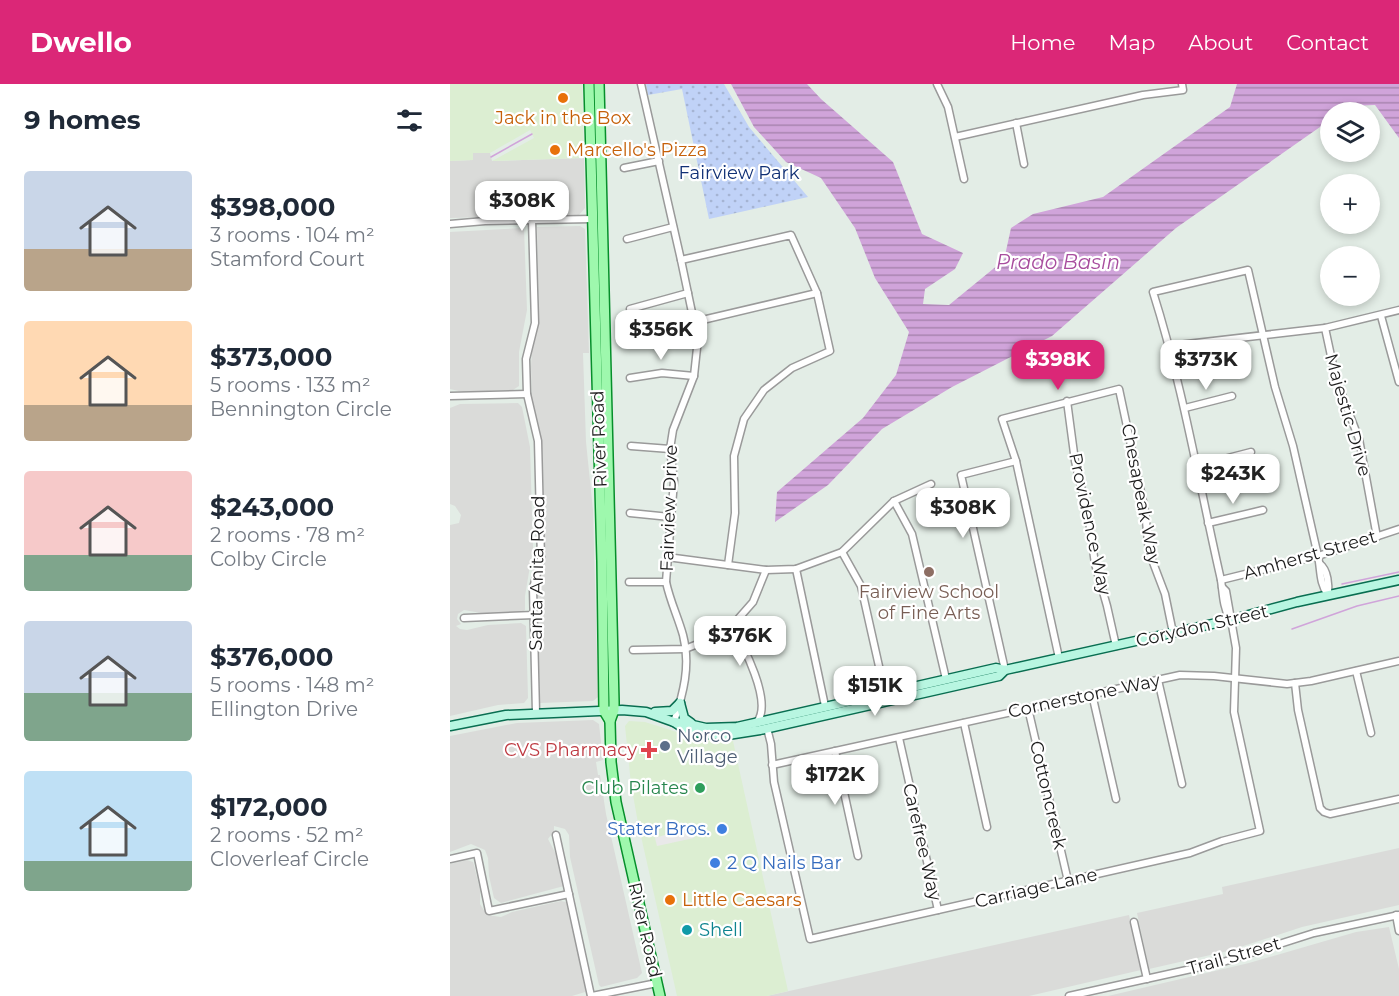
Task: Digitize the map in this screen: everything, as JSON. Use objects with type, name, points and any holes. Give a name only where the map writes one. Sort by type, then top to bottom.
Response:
[{"type":"main road","name":"River Road","points":[[589,84],[604,711],[610,721]]},
{"type":"main road","name":"River Road","points":[[599,84],[612,582],[614,710],[610,721],[611,762],[616,802],[660,996]]},
{"type":"main road","name":"Corydon Street","points":[[450,726],[506,715],[614,710],[646,712],[674,722],[724,729],[996,668],[1005,670],[1230,621],[1399,580]]},
{"type":"main road","name":"Corydon Street","points":[[674,722],[683,729],[728,735],[999,676],[1005,670]]},
{"type":"main road","points":[[646,712],[669,712],[680,703],[684,718],[706,728]]},
{"type":"street","name":"Fairview Drive","points":[[641,84],[681,260],[697,348],[694,376],[673,430],[670,448],[674,481],[666,582],[684,637],[687,671],[674,722]]},
{"type":"street","points":[[937,84],[948,107],[964,179]]},
{"type":"street","points":[[956,136],[1183,87]]},
{"type":"street","points":[[1016,123],[1024,164]]},
{"type":"street","points":[[624,168],[659,161]]},
{"type":"street","points":[[450,224],[593,219]]},
{"type":"street","name":"Santa Anita Road","points":[[532,220],[535,323],[526,359],[527,394],[538,441],[541,559],[533,588],[536,713]]},
{"type":"street","points":[[627,239],[673,227]]},
{"type":"street","points":[[681,260],[791,235],[817,293],[830,351],[792,368],[764,390],[744,419],[734,456],[735,513],[729,565]]},
{"type":"street","points":[[1234,678],[1236,648],[1226,591],[1221,584],[1170,346],[1153,292],[1248,270],[1275,387],[1293,446],[1320,564],[1324,567],[1329,588],[1328,596]]},
{"type":"street","points":[[630,309],[688,293]]},
{"type":"street","points":[[694,322],[817,293]]},
{"type":"street","points":[[1170,346],[1325,328],[1399,310]]},
{"type":"street","points":[[1381,316],[1399,382]]},
{"type":"street","name":"Majestic Drive","points":[[1325,328],[1336,379],[1359,439],[1377,537]]},
{"type":"street","points":[[630,378],[662,373],[694,376]]},
{"type":"street","name":"Chesapeak Way","points":[[1067,401],[1119,389],[1145,512],[1149,552],[1165,594],[1173,633]]},
{"type":"street","points":[[450,396],[527,394]]},
{"type":"street","points":[[1185,408],[1232,396]]},
{"type":"street","points":[[1059,658],[1016,461],[1002,419],[1067,401]]},
{"type":"street","name":"Providence Way","points":[[1067,401],[1075,461],[1089,521],[1095,564],[1116,646]]},
{"type":"street","points":[[631,446],[670,448]]},
{"type":"street","points":[[1197,466],[1251,452]]},
{"type":"street","points":[[1005,670],[961,476],[1016,461]]},
{"type":"street","points":[[667,557],[766,570],[796,569],[842,552],[894,501],[931,484]]},
{"type":"street","points":[[894,501],[912,534],[946,679]]},
{"type":"street","points":[[1208,523],[1263,510]]},
{"type":"street","points":[[630,513],[670,518]]},
{"type":"street","name":"Amherst Street","points":[[1221,584],[1318,556],[1399,529]]},
{"type":"street","points":[[842,552],[861,586],[885,693]]},
{"type":"street","points":[[796,569],[825,706]]},
{"type":"street","points":[[633,650],[685,649],[705,643],[730,627],[753,602],[766,570]]},
{"type":"street","points":[[629,582],[666,582]]},
{"type":"street","points":[[464,618],[534,615]]},
{"type":"street","points":[[730,627],[748,655],[761,702],[767,714],[776,718]]},
{"type":"street","name":"Cornerstone Way","points":[[772,765],[1180,675],[1234,678],[1278,684],[1295,683],[1399,662]]},
{"type":"street","points":[[1356,671],[1371,733]]},
{"type":"street","name":"Carriage Lane","points":[[772,765],[810,939],[1190,853],[1222,841],[1260,831],[1234,712],[1234,678]]},
{"type":"street","points":[[1158,680],[1182,784]]},
{"type":"street","points":[[1295,683],[1298,710],[1318,802],[1324,812],[1330,814],[1399,799]]},
{"type":"street","points":[[1092,694],[1116,799]]},
{"type":"street","points":[[761,702],[757,722],[767,728],[771,744],[772,765]]},
{"type":"street","name":"Cottoncreek","points":[[1028,708],[1068,881]]},
{"type":"street","name":"Corydon Street","points":[[767,728],[770,724],[791,718],[794,714]]},
{"type":"street","points":[[964,723],[987,827]]},
{"type":"street","name":"Carefree Way","points":[[899,738],[938,910]]},
{"type":"street","points":[[835,751],[858,856]]},
{"type":"street","points":[[556,835],[592,996],[657,982]]},
{"type":"street","points":[[450,859],[477,853],[489,911],[569,894]]},
{"type":"street","points":[[1398,915],[1399,931]]},
{"type":"street","name":"Trail Street","points":[[1069,996],[1231,959],[1314,933],[1398,915]]},
{"type":"street","points":[[1134,922],[1147,979]]},
{"type":"shaded area","points":[[450,84],[582,84],[584,158],[492,161],[534,138],[530,130],[490,153],[473,153],[473,160],[450,161]]},
{"type":"shaded area","points":[[473,153],[490,153],[492,161],[584,158],[585,208],[579,215],[450,218],[450,161],[473,160]]},
{"type":"shaded area","points":[[580,226],[585,229],[589,353],[583,353],[586,442],[593,510],[598,697],[593,701],[540,703],[537,600],[544,556],[543,460],[541,438],[532,401],[531,366],[532,348],[539,317],[537,227]]},
{"type":"shaded area","points":[[524,228],[527,310],[519,352],[519,386],[513,390],[463,392],[450,389],[450,232]]},
{"type":"shaded area","points":[[518,403],[522,407],[530,447],[533,548],[525,610],[487,614],[464,610],[458,614],[457,619],[461,624],[456,626],[467,630],[488,625],[521,623],[526,626],[528,698],[524,703],[498,705],[450,716],[450,525],[459,523],[461,515],[455,506],[450,504],[450,408],[460,404]]},
{"type":"shaded area","points":[[593,720],[599,724],[603,760],[596,762],[598,775],[600,775],[606,814],[642,973],[637,978],[601,987],[570,857],[569,835],[565,829],[554,826],[554,831],[548,839],[557,856],[564,886],[501,903],[494,898],[485,850],[471,844],[450,852],[450,736],[517,723]]},
{"type":"shaded area","name":"Norco Village","points":[[629,721],[645,722],[699,739],[733,741],[788,991],[767,996],[677,996],[631,784],[625,726]]},
{"type":"shaded area","points":[[691,827],[694,838],[657,846],[655,838]]},
{"type":"shaded area","points":[[1399,848],[1399,905],[1302,927],[1228,951],[1149,969],[1137,913],[1223,894],[1222,887]]},
{"type":"shaded area","points":[[467,860],[473,862],[480,890],[480,904],[487,915],[501,917],[512,912],[561,901],[566,902],[587,988],[585,992],[572,996],[450,996],[450,864]]},
{"type":"shaded area","points":[[1129,915],[1141,970],[1029,996],[767,996]]},
{"type":"shaded area","points":[[1389,927],[1399,969],[1399,996],[1108,996],[1249,963],[1356,932]]},
{"type":"green space","name":"Fairview Park","points":[[646,84],[724,84],[749,127],[808,197],[709,219],[682,89],[648,95]]},
{"type":"water","name":"Prado Basin","points":[[731,84],[807,84],[893,162],[922,234],[963,253],[955,269],[925,289],[923,304],[949,305],[1004,260],[1011,228],[1033,214],[1103,197],[1230,107],[1237,84],[1399,84],[1399,138],[1380,112],[1380,102],[1320,102],[1320,127],[1176,228],[1052,336],[952,387],[882,429],[828,485],[775,522],[777,492],[863,418],[896,375],[909,332],[875,278],[855,228],[821,178],[786,162],[754,127]]},
{"type":"waterway","points":[[491,157],[532,134]]},
{"type":"waterway","points":[[1342,584],[1399,572]]},
{"type":"waterway","points":[[1292,629],[1357,606],[1399,596]]},
{"type":"place","name":"Jack in the Box","points":[[563,98]]},
{"type":"place","name":"Marcello's Pizza","points":[[555,150]]},
{"type":"place","name":"Fairview School of Fine Arts","points":[[929,572]]},
{"type":"place","name":"Norco Village","points":[[665,746]]},
{"type":"place","name":"CVS Pharmacy","points":[[649,750]]},
{"type":"place","name":"Club Pilates","points":[[700,788]]},
{"type":"place","name":"Stater Bros.","points":[[722,829]]},
{"type":"place","name":"2 Q Nails Bar","points":[[715,863]]},
{"type":"place","name":"Little Caesars","points":[[670,900]]},
{"type":"place","name":"Shell","points":[[687,930]]}]
